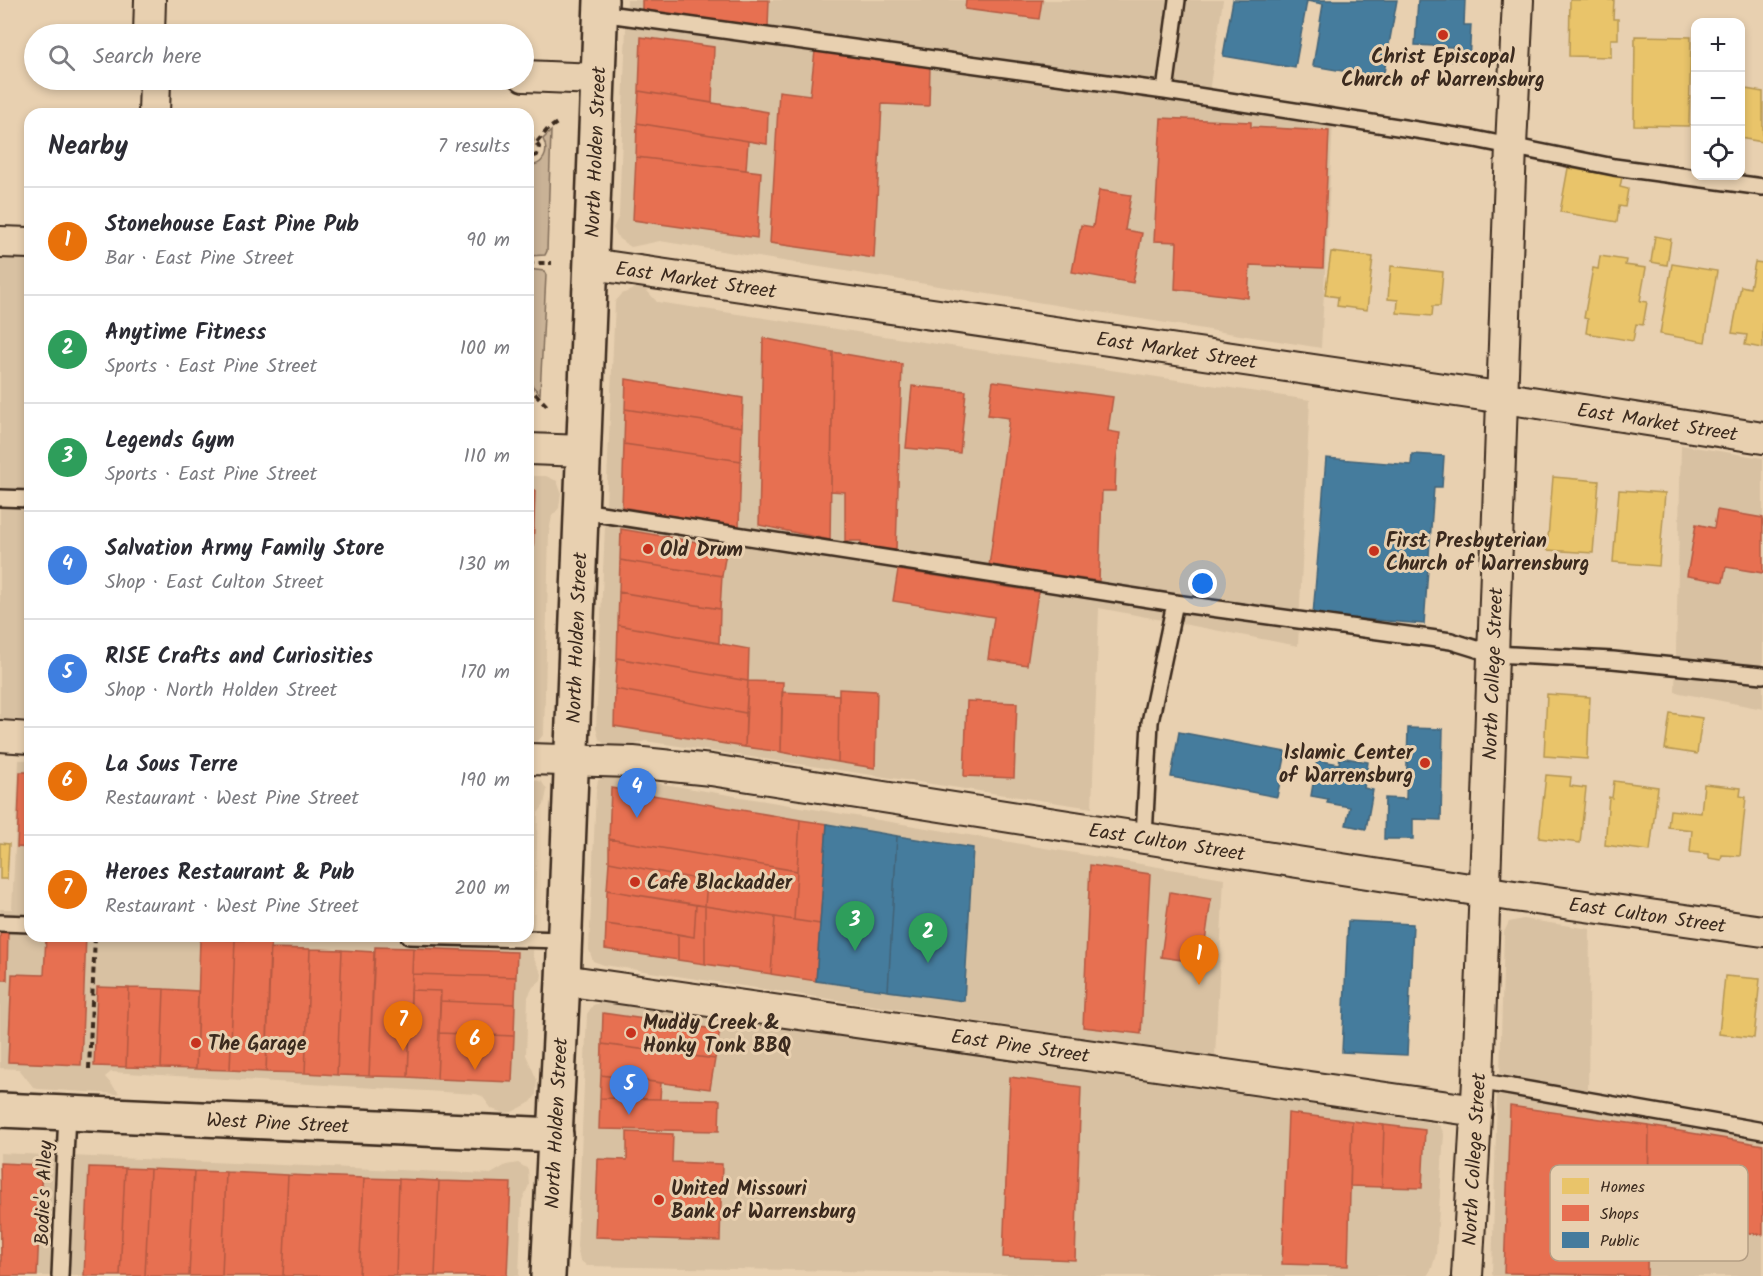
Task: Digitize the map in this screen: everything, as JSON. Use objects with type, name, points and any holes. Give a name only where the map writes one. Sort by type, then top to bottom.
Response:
[{"type":"main road","name":"North Holden Street","points":[[548,1276],[563,980],[601,7]]},
{"type":"main road","name":"West Pine Street","points":[[0,1110],[556,1135]]},
{"type":"street","points":[[149,24],[150,0]]},
{"type":"street","name":"North College Street","points":[[1467,1276],[1477,1110],[1518,0]]},
{"type":"street","points":[[534,76],[597,79]]},
{"type":"street","points":[[154,90],[154,108]]},
{"type":"street","points":[[0,242],[24,243]]},
{"type":"street","name":"East Market Street","points":[[591,264],[1763,438]]},
{"type":"street","points":[[534,449],[584,451]]},
{"type":"street","points":[[0,736],[24,738]]},
{"type":"street","name":"East Culton Street","points":[[534,759],[633,762],[711,770],[1763,931]]},
{"type":"street","name":"East Pine Street","points":[[563,980],[1477,1110]]},
{"type":"lane","points":[[1165,92],[1177,0]]},
{"type":"lane","points":[[601,7],[1511,146],[1614,167],[1763,187]]},
{"type":"lane","points":[[0,498],[24,499]]},
{"type":"lane","points":[[582,511],[1175,603],[1451,641],[1493,654],[1613,660],[1763,675]]},
{"type":"lane","points":[[1144,837],[1150,722],[1175,603]]},
{"type":"lane","points":[[0,923],[24,924]]},
{"type":"lane","points":[[534,939],[564,940]]},
{"type":"lane","points":[[1478,1081],[1763,1131]]},
{"type":"lane","name":"Bodie's Alley","points":[[60,1276],[67,1112]]},
{"type":"path","points":[[537,142],[548,129],[557,123]]},
{"type":"path","points":[[534,157],[539,153],[537,142]]},
{"type":"path","points":[[534,263],[552,263]]},
{"type":"path","points":[[534,392],[547,406]]},
{"type":"path","points":[[88,1069],[95,942]]},
{"type":"shaded area","points":[[627,0],[1223,0],[1207,105],[1333,122],[1321,348],[660,241],[631,247],[619,239],[613,228],[619,216]]},
{"type":"shaded area","points":[[551,131],[547,251],[545,255],[534,256],[534,165],[544,158],[546,149],[543,139]]},
{"type":"shaded area","points":[[0,258],[24,259],[24,720],[0,719]]},
{"type":"shaded area","points":[[534,270],[544,271],[546,275],[540,394],[534,388]]},
{"type":"shaded area","points":[[636,288],[643,288],[657,302],[1310,400],[1298,646],[1099,608],[1092,808],[645,741],[629,747],[605,745],[599,739],[596,728],[615,302],[622,294]]},
{"type":"shaded area","points":[[1681,445],[1763,458],[1763,709],[1675,692]]},
{"type":"shaded area","points":[[534,476],[546,476],[557,481],[561,492],[559,508],[552,516],[549,532],[544,734],[534,742]]},
{"type":"shaded area","points":[[19,760],[24,760],[24,942],[534,942],[533,957],[542,974],[541,980],[533,987],[528,997],[526,1055],[537,1080],[536,1095],[531,1102],[522,1107],[503,1113],[492,1109],[482,1096],[476,1094],[111,1072],[105,1077],[119,1093],[117,1094],[34,1088],[19,1069],[0,1068],[0,909],[12,909]]},
{"type":"shaded area","points":[[607,777],[622,777],[1224,878],[1215,1057],[604,965],[593,961],[589,950],[596,791],[598,780]]},
{"type":"shaded area","points":[[534,780],[542,782],[547,790],[544,805],[538,813],[534,928]]},
{"type":"shaded area","points":[[1523,919],[1590,929],[1588,1092],[1500,1074],[1504,932],[1509,922]]},
{"type":"shaded area","points":[[603,1002],[1430,1122],[1440,1126],[1444,1134],[1436,1254],[1432,1268],[1427,1276],[1092,1276],[587,1266],[580,1260],[577,1247],[587,1014],[593,1005]]},
{"type":"shaded area","points":[[1497,1094],[1763,1140],[1763,1276],[1493,1276]]},
{"type":"shaded area","points":[[0,1153],[491,1174],[506,1165],[518,1163],[528,1169],[529,1185],[522,1201],[519,1276],[0,1276]]},
{"type":"building: Homes","points":[[1570,0],[1614,0],[1613,19],[1618,19],[1618,39],[1611,39],[1611,57],[1569,56]]},
{"type":"building: Homes","points":[[1635,36],[1691,37],[1689,126],[1634,125]]},
{"type":"building: Homes","points":[[1745,89],[1763,92],[1763,142],[1745,139]]},
{"type":"building: Homes","points":[[1568,168],[1622,177],[1620,187],[1628,189],[1625,207],[1619,206],[1617,222],[1560,212]]},
{"type":"building: Homes","points":[[1655,236],[1671,239],[1667,265],[1651,262]]},
{"type":"building: Homes","points":[[1331,252],[1373,257],[1367,310],[1337,306],[1338,297],[1325,295]]},
{"type":"building: Homes","points":[[1600,256],[1626,260],[1625,265],[1646,268],[1640,301],[1647,302],[1643,325],[1636,324],[1633,341],[1586,333],[1588,319],[1584,318],[1593,268],[1598,269]]},
{"type":"building: Homes","points":[[1755,262],[1763,263],[1763,348],[1745,345],[1747,335],[1732,333],[1741,286],[1750,288]]},
{"type":"building: Homes","points":[[1672,264],[1717,271],[1705,342],[1660,334]]},
{"type":"building: Homes","points":[[1391,266],[1443,272],[1440,306],[1433,306],[1432,316],[1397,313],[1398,300],[1388,299]]},
{"type":"building: Homes","points":[[1553,477],[1599,481],[1593,553],[1547,550]]},
{"type":"building: Homes","points":[[1619,490],[1665,493],[1659,566],[1613,562]]},
{"type":"building: Homes","points":[[1547,694],[1590,697],[1587,759],[1544,756]]},
{"type":"building: Homes","points":[[1670,713],[1702,718],[1697,754],[1665,749]]},
{"type":"building: Homes","points":[[1546,775],[1571,777],[1570,786],[1586,788],[1580,843],[1539,838]]},
{"type":"building: Homes","points":[[1614,781],[1658,787],[1650,851],[1605,845],[1609,797],[1612,798]]},
{"type":"building: Homes","points":[[1704,784],[1741,788],[1740,796],[1746,797],[1740,856],[1722,855],[1721,860],[1709,858],[1709,854],[1690,852],[1692,830],[1668,827],[1670,810],[1701,813]]},
{"type":"building: Homes","points":[[0,843],[9,844],[7,879],[0,879]]},
{"type":"building: Homes","points":[[1725,976],[1760,979],[1754,1038],[1719,1034]]},
{"type":"building: Shops","points":[[642,0],[769,0],[768,28],[642,11]]},
{"type":"building: Shops","points":[[966,0],[1042,0],[1039,19],[965,9]]},
{"type":"building: Shops","points":[[641,37],[714,47],[712,103],[639,91]]},
{"type":"building: Shops","points":[[815,51],[930,66],[929,106],[882,104],[874,258],[770,243],[779,91],[810,95]]},
{"type":"building: Shops","points":[[639,91],[768,112],[767,144],[637,123]]},
{"type":"building: Shops","points":[[1161,118],[1251,122],[1251,127],[1329,131],[1323,268],[1250,265],[1248,298],[1175,289],[1177,242],[1154,241]]},
{"type":"building: Shops","points":[[637,123],[748,141],[746,170],[636,157]]},
{"type":"building: Shops","points":[[636,157],[761,172],[757,238],[633,220]]},
{"type":"building: Shops","points":[[1099,190],[1131,195],[1125,230],[1142,233],[1133,283],[1072,272],[1081,225],[1093,227]]},
{"type":"building: Shops","points":[[763,338],[833,352],[830,540],[759,525]]},
{"type":"building: Shops","points":[[833,352],[902,364],[896,550],[861,549],[861,541],[845,541],[845,492],[831,491]]},
{"type":"building: Shops","points":[[626,379],[743,398],[742,427],[625,409]]},
{"type":"building: Shops","points":[[993,381],[1113,397],[1108,431],[1120,433],[1115,491],[1102,491],[1099,581],[989,566],[1009,418],[988,415]]},
{"type":"building: Shops","points":[[912,386],[966,391],[960,453],[906,448]]},
{"type":"building: Shops","points":[[625,409],[742,427],[741,461],[624,444]]},
{"type":"building: Shops","points":[[624,444],[741,461],[739,528],[622,507]]},
{"type":"building: Shops","points":[[1717,510],[1763,518],[1763,573],[1726,567],[1723,582],[1687,576],[1696,524],[1714,528]]},
{"type":"building: Shops","points":[[621,529],[727,547],[722,576],[620,560]]},
{"type":"building: Shops","points":[[620,560],[722,576],[720,609],[619,592]]},
{"type":"building: Shops","points":[[898,570],[1038,592],[1027,665],[988,659],[994,617],[893,601]]},
{"type":"building: Shops","points":[[619,592],[720,609],[719,643],[618,625]]},
{"type":"building: Shops","points":[[618,625],[749,649],[748,681],[617,658]]},
{"type":"building: Shops","points":[[617,658],[748,681],[746,713],[615,689]]},
{"type":"building: Shops","points":[[748,681],[783,682],[781,752],[745,747]]},
{"type":"building: Shops","points":[[615,689],[746,713],[745,747],[614,726]]},
{"type":"building: Shops","points":[[839,689],[877,691],[875,768],[838,762]]},
{"type":"building: Shops","points":[[782,692],[839,695],[838,762],[781,752]]},
{"type":"building: Shops","points":[[967,701],[1017,703],[1014,778],[964,776]]},
{"type":"building: Shops","points":[[20,772],[24,772],[24,848],[17,847]]},
{"type":"building: Shops","points":[[611,788],[800,820],[797,871],[609,839]]},
{"type":"building: Shops","points":[[800,820],[827,824],[820,924],[794,920]]},
{"type":"building: Shops","points":[[609,839],[797,871],[794,920],[705,906],[707,881],[609,862]]},
{"type":"building: Shops","points":[[609,862],[707,881],[705,906],[607,890]]},
{"type":"building: Shops","points":[[1090,865],[1150,874],[1141,1034],[1083,1027]]},
{"type":"building: Shops","points":[[607,890],[696,905],[694,937],[606,924]]},
{"type":"building: Shops","points":[[1170,892],[1211,899],[1202,963],[1161,957]]},
{"type":"building: Shops","points":[[696,905],[705,906],[705,964],[678,960],[678,934],[694,937]]},
{"type":"building: Shops","points":[[705,906],[775,917],[771,974],[705,964]]},
{"type":"building: Shops","points":[[775,917],[820,924],[816,981],[771,974]]},
{"type":"building: Shops","points":[[606,924],[678,934],[678,960],[605,949]]},
{"type":"building: Shops","points":[[0,930],[8,930],[7,980],[0,980]]},
{"type":"building: Shops","points":[[46,942],[86,942],[81,1065],[8,1062],[12,974],[44,975]]},
{"type":"building: Shops","points":[[200,942],[235,942],[230,1070],[196,1069]]},
{"type":"building: Shops","points":[[235,942],[271,942],[266,1072],[230,1070]]},
{"type":"building: Shops","points":[[375,947],[413,948],[408,1077],[369,1076]]},
{"type":"building: Shops","points":[[270,948],[310,949],[305,1073],[266,1072]]},
{"type":"building: Shops","points":[[413,948],[517,952],[516,977],[412,974]]},
{"type":"building: Shops","points":[[310,949],[342,950],[337,1075],[305,1073]]},
{"type":"building: Shops","points":[[342,950],[374,952],[369,1076],[337,1075]]},
{"type":"building: Shops","points":[[412,974],[516,977],[515,1004],[440,1001],[441,991],[411,990]]},
{"type":"building: Shops","points":[[97,987],[129,988],[126,1067],[94,1066]]},
{"type":"building: Shops","points":[[129,988],[164,989],[161,1068],[126,1067]]},
{"type":"building: Shops","points":[[164,989],[198,991],[196,1069],[161,1068]]},
{"type":"building: Shops","points":[[411,990],[441,991],[437,1079],[408,1077]]},
{"type":"building: Shops","points":[[440,1001],[515,1004],[514,1036],[439,1033]]},
{"type":"building: Shops","points":[[603,1013],[720,1030],[715,1059],[602,1044]]},
{"type":"building: Shops","points":[[439,1033],[514,1036],[512,1082],[437,1079]]},
{"type":"building: Shops","points":[[602,1044],[715,1059],[710,1089],[601,1075]]},
{"type":"building: Shops","points":[[601,1075],[661,1083],[660,1099],[600,1098]]},
{"type":"building: Shops","points":[[1010,1077],[1081,1087],[1075,1260],[1003,1257]]},
{"type":"building: Shops","points":[[600,1098],[720,1100],[719,1131],[599,1129]]},
{"type":"building: Shops","points":[[1510,1106],[1649,1126],[1648,1165],[1550,1165],[1550,1261],[1647,1261],[1647,1276],[1504,1273]]},
{"type":"building: Shops","points":[[1288,1113],[1352,1121],[1348,1266],[1282,1264]]},
{"type":"building: Shops","points":[[1352,1121],[1384,1125],[1382,1187],[1350,1186]]},
{"type":"building: Shops","points":[[1384,1125],[1425,1130],[1422,1188],[1382,1187]]},
{"type":"building: Shops","points":[[1649,1126],[1763,1145],[1763,1235],[1748,1233],[1748,1165],[1649,1165]]},
{"type":"building: Shops","name":"United Missouri Bank of Warrensburg","points":[[627,1132],[673,1134],[672,1162],[722,1164],[720,1241],[595,1237],[598,1159],[627,1160]]},
{"type":"building: Shops","points":[[0,1163],[42,1165],[37,1276],[1,1276]]},
{"type":"building: Shops","points":[[89,1167],[125,1168],[120,1276],[84,1276]]},
{"type":"building: Shops","points":[[125,1168],[150,1169],[145,1276],[120,1276]]},
{"type":"building: Shops","points":[[150,1169],[194,1171],[189,1276],[145,1276]]},
{"type":"building: Shops","points":[[194,1171],[226,1172],[222,1276],[189,1276]]},
{"type":"building: Shops","points":[[226,1172],[288,1175],[283,1276],[222,1276]]},
{"type":"building: Shops","points":[[288,1175],[364,1178],[359,1276],[283,1276]]},
{"type":"building: Shops","points":[[364,1178],[399,1179],[396,1276],[359,1276]]},
{"type":"building: Shops","points":[[399,1179],[439,1181],[435,1276],[396,1276]]},
{"type":"building: Shops","points":[[439,1181],[511,1183],[507,1276],[435,1276]]},
{"type":"building: Public","points":[[1233,0],[1397,0],[1383,78],[1313,66],[1323,4],[1307,1],[1295,68],[1223,56]]},
{"type":"building: Public","name":"Christ Episcopal Church of Warrensburg","points":[[1418,0],[1465,0],[1464,25],[1471,25],[1469,62],[1452,61],[1453,47],[1415,45]]},
{"type":"building: Public","name":"First Presbyterian Church of Warrensburg","points":[[1412,454],[1444,456],[1442,487],[1434,487],[1424,624],[1313,615],[1326,458],[1411,465]]},
{"type":"building: Public","name":"Islamic Center of Warrensburg","points":[[1408,728],[1443,729],[1441,820],[1413,819],[1413,839],[1384,839],[1385,798],[1406,799]]},
{"type":"building: Public","points":[[1179,732],[1286,752],[1277,797],[1171,777]]},
{"type":"building: Public","points":[[1340,757],[1368,762],[1364,788],[1373,790],[1366,829],[1346,825],[1350,807],[1327,803],[1328,799],[1311,796],[1317,760],[1339,764]]},
{"type":"building: Public","points":[[827,824],[897,836],[888,991],[816,981]]},
{"type":"building: Public","points":[[897,836],[973,848],[964,1001],[888,991]]},
{"type":"building: Public","points":[[1348,921],[1413,924],[1407,1055],[1342,1052]]},
{"type":"place","name":"Christ Episcopal Church of Warrensburg","points":[[1443,35]]},
{"type":"place","name":"Old Drum","points":[[648,549]]},
{"type":"place","name":"First Presbyterian Church of Warrensburg","points":[[1374,551]]},
{"type":"place","name":"Islamic Center of Warrensburg","points":[[1425,763]]},
{"type":"place","name":"Salvation Army Family Store","points":[[637,818]]},
{"type":"place","name":"Cafe Blackadder","points":[[635,882]]},
{"type":"place","name":"Legends Gym","points":[[855,951]]},
{"type":"place","name":"Anytime Fitness","points":[[928,963]]},
{"type":"place","name":"Stonehouse East Pine Pub","points":[[1199,985]]},
{"type":"place","name":"Muddy Creek & Honky Tonk BBQ","points":[[631,1033]]},
{"type":"place","name":"The Garage","points":[[196,1043]]},
{"type":"place","name":"Heroes Restaurant & Pub","points":[[403,1051]]},
{"type":"place","name":"La Sous Terre","points":[[475,1070]]},
{"type":"place","name":"RISE Crafts and Curiosities","points":[[629,1115]]},
{"type":"place","name":"United Missouri Bank of Warrensburg","points":[[659,1200]]}]
